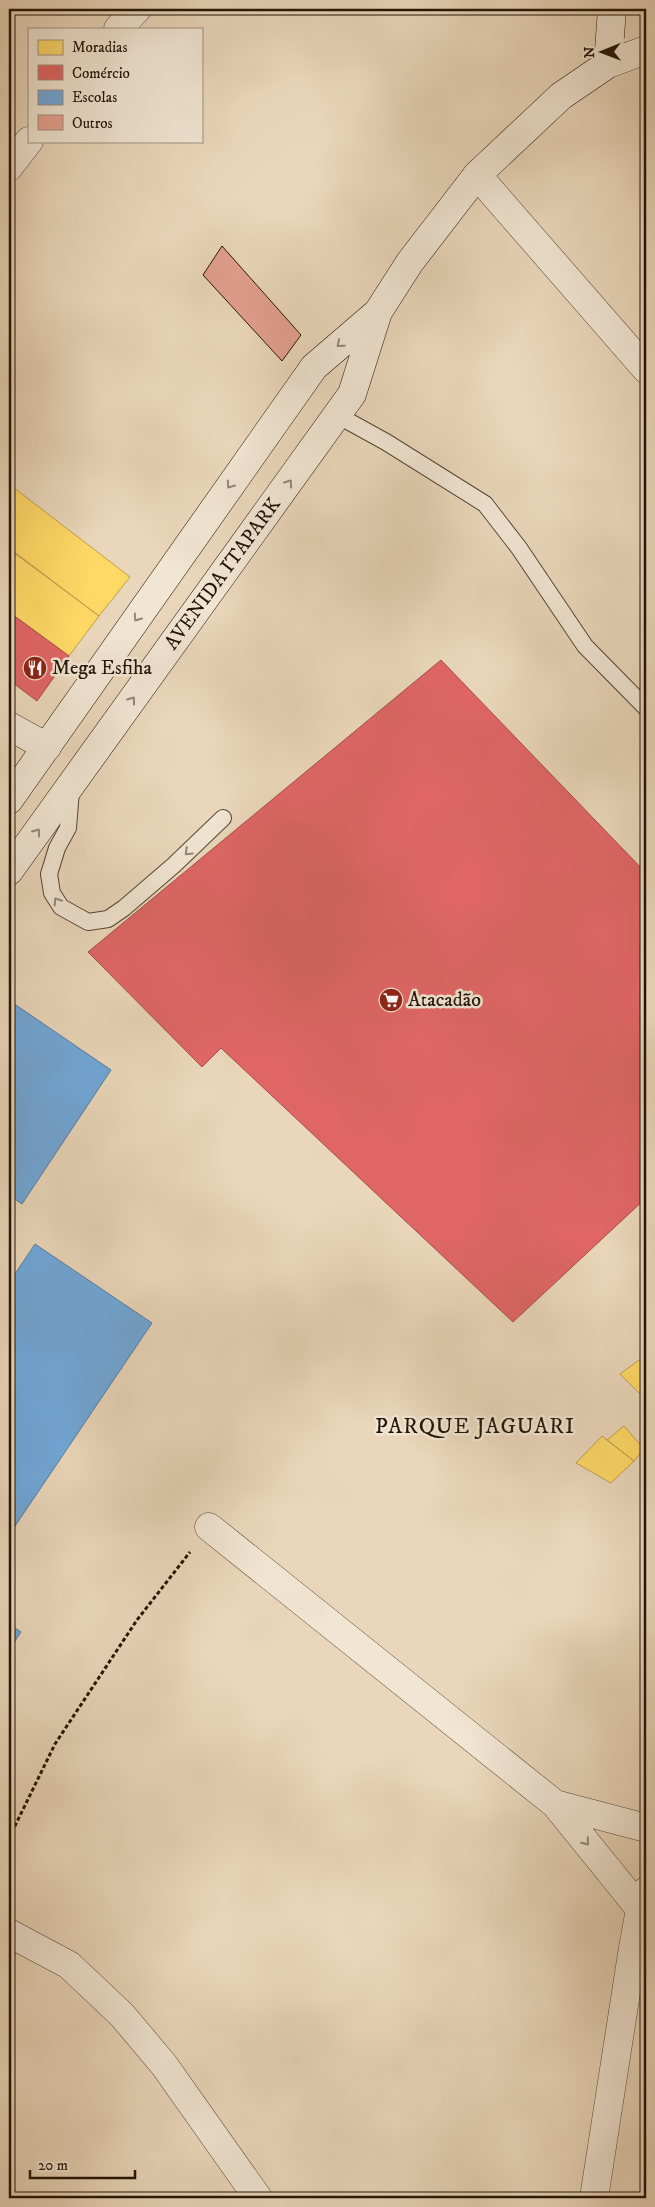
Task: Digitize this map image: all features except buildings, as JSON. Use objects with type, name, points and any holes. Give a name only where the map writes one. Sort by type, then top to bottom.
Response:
[{"type":"main road","points":[[119,28],[137,9]]},
{"type":"main road","points":[[608,64],[612,9]]},
{"type":"main road","name":"AVENIDA ITAPARK","points":[[9,871],[352,394],[378,312],[410,262],[477,175],[561,96],[608,64],[646,50]]},
{"type":"main road","points":[[9,167],[28,142]]},
{"type":"main road","points":[[477,175],[646,369]]},
{"type":"main road","name":"AVENIDA ITAPARK","points":[[9,800],[314,367],[378,312]]},
{"type":"main road","points":[[9,726],[47,747]]},
{"type":"main road","points":[[209,1528],[555,1804],[643,1900],[594,2198]]},
{"type":"main road","points":[[555,1804],[646,1828]]},
{"type":"main road","points":[[9,1933],[69,1965],[122,2015],[164,2065],[258,2198]]},
{"type":"lane","points":[[337,415],[386,442],[485,504],[520,548],[586,646],[646,708]]},
{"type":"lane","points":[[71,785],[68,828],[57,848],[49,874],[52,893],[61,908],[88,922],[108,919],[124,908],[174,865],[223,818]]},
{"type":"path","points":[[9,1838],[55,1744],[137,1620],[209,1528]]},
{"type":"place","name":"Mega Esfiha","points":[[35,668]]},
{"type":"place","name":"Atacadão","points":[[391,1000]]},
{"type":"district","name":"PARQUE JAGUARI","points":[[475,1426]]}]
